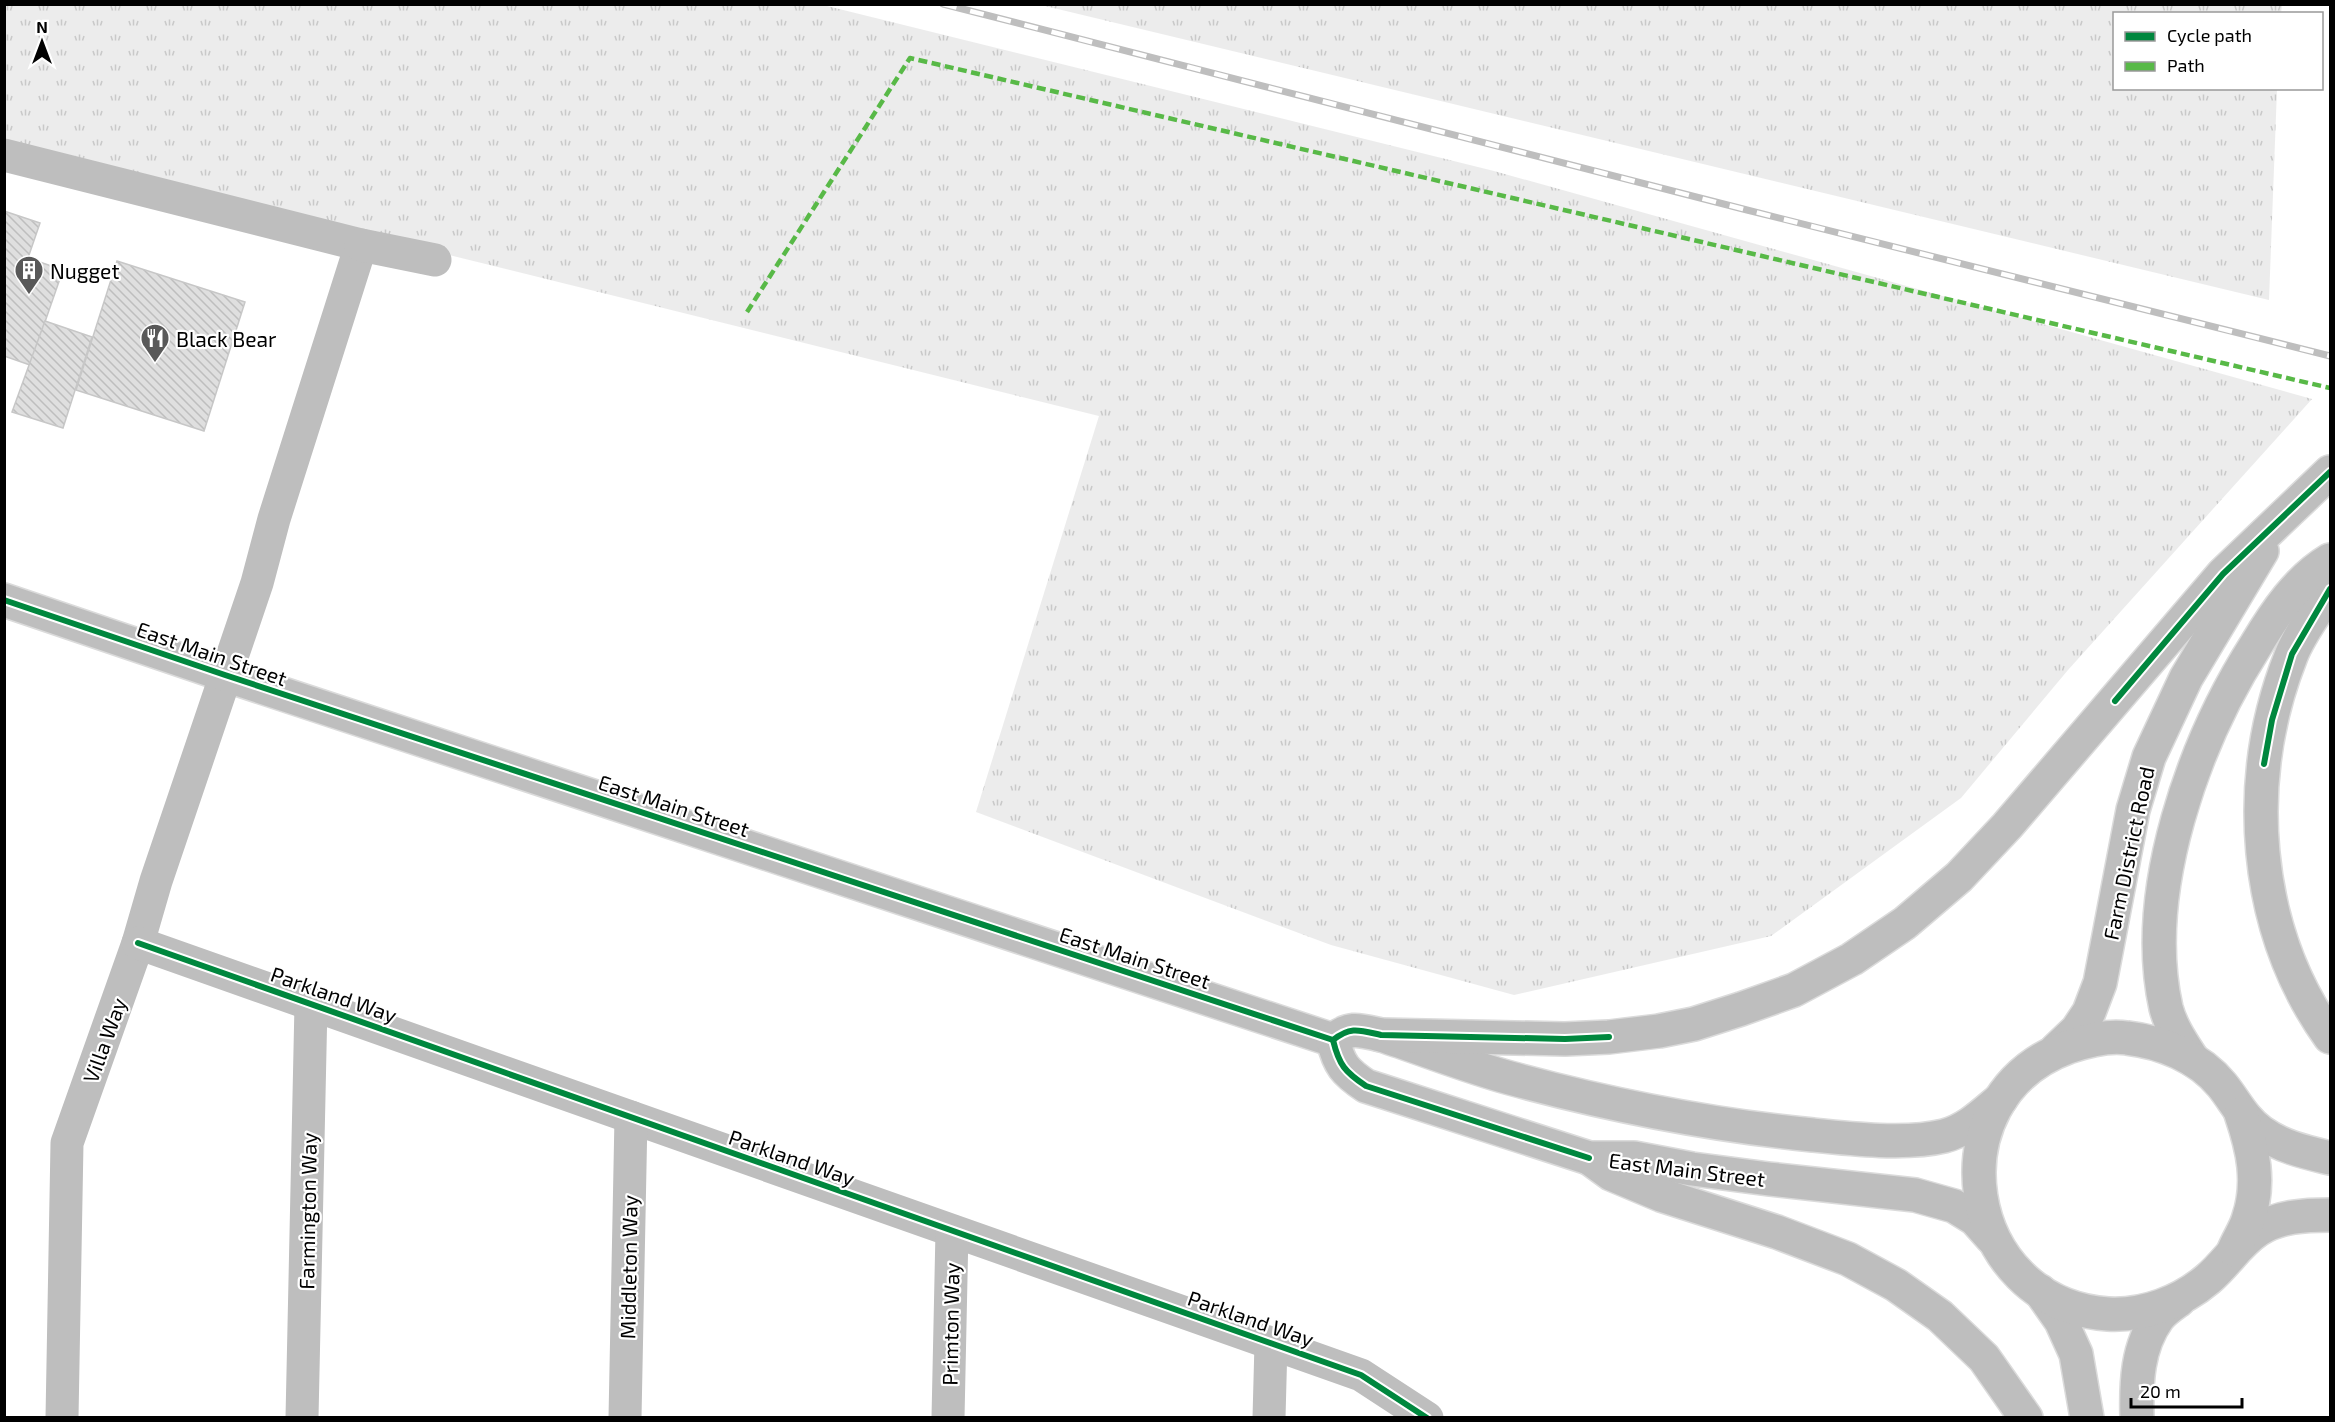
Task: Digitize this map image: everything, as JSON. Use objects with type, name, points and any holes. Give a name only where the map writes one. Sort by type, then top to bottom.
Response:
[{"type":"main road","points":[[4,155],[362,245],[435,260]]},
{"type":"main road","name":"Villa Way","points":[[62,1418],[68,1143],[138,943],[156,881],[257,583],[274,519],[362,245]]},
{"type":"main road","points":[[1380,1035],[1565,1039],[1659,1031],[1694,1024],[1794,990],[1852,958],[1905,923],[1959,877],[2007,826],[2223,574],[2331,472]]},
{"type":"main road","name":"Farm District Road","points":[[2054,1052],[2077,1030],[2089,1012],[2100,983],[2133,810],[2157,738],[2186,678],[2276,526]]},
{"type":"main road","points":[[2193,1060],[2166,1009],[2161,970],[2160,931],[2164,886],[2183,802],[2194,765],[2241,667],[2295,590],[2331,560]]},
{"type":"main road","points":[[2331,589],[2292,654],[2272,720],[2264,765],[2261,808],[2262,850],[2269,898],[2286,957],[2313,1013],[2331,1037]]},
{"type":"main road","name":"East Main Street","points":[[4,600],[1333,1040],[1336,1056],[1346,1073],[1366,1086],[1589,1158],[1634,1158],[1692,1169],[1915,1195],[1954,1206],[1975,1219],[1992,1238]]},
{"type":"main road","name":"Parkland Way","points":[[138,943],[1361,1375],[1427,1418]]},
{"type":"main road","name":"Farmington Way","points":[[302,1418],[311,1004]]},
{"type":"main road","points":[[1333,1040],[1345,1031],[1359,1030],[1509,1078],[1690,1120],[1842,1138],[1905,1140],[1944,1136],[1967,1126],[2001,1099],[2024,1072],[2054,1052],[2088,1040],[2125,1037],[2160,1044],[2193,1060],[2221,1084],[2241,1113],[2259,1131],[2284,1146],[2331,1158]]},
{"type":"main road","points":[[2001,1099],[1984,1132],[1978,1167],[1980,1203],[1992,1238],[2013,1268],[2040,1292],[2061,1321],[2076,1354],[2087,1418]]},
{"type":"main road","points":[[2233,1252],[2248,1220],[2255,1184],[2253,1148],[2241,1113]]},
{"type":"main road","name":"Middleton Way","points":[[625,1418],[631,1117]]},
{"type":"main road","points":[[1589,1158],[1611,1174],[1661,1195],[1777,1232],[1838,1255],[1896,1285],[1940,1316],[1984,1358],[2026,1418]]},
{"type":"main road","points":[[2137,1418],[2140,1361],[2147,1336],[2159,1316],[2209,1279],[2258,1229],[2277,1221],[2305,1215],[2331,1215]]},
{"type":"main road","name":"Primton Way","points":[[948,1418],[952,1231]]},
{"type":"main road","points":[[2040,1292],[2073,1307],[2108,1314],[2144,1311],[2179,1299]]},
{"type":"main road","points":[[1269,1418],[1271,1343]]},
{"type":"green space","points":[[5,5],[823,5],[1494,171],[2312,399],[2068,670],[1961,798],[1771,936],[1514,995],[1331,945],[976,812],[1099,416],[5,145]]},
{"type":"green space","points":[[1041,5],[2282,5],[2281,12],[2113,12],[2113,90],[2277,90],[2269,300]]},
{"type":"building","name":"Nugget","points":[[4,211],[40,223],[28,258],[63,270],[30,365],[4,356]]},
{"type":"building","name":"Black Bear","points":[[117,261],[245,302],[204,431],[76,390]]},
{"type":"building","points":[[45,321],[92,337],[63,428],[12,412]]},
{"type":"railway","points":[[943,4],[1747,210],[2330,356]]},
{"type":"marked path","points":[[747,312],[910,58],[2330,388]]},
{"type":"cycle path","points":[[2115,701],[2223,574],[2330,472]]},
{"type":"cycle path","points":[[2264,764],[2272,720],[2292,654],[2330,589]]},
{"type":"cycle path","points":[[4,600],[1333,1040]]},
{"type":"cycle path","points":[[138,943],[1361,1375],[1427,1418]]},
{"type":"cycle path","points":[[1333,1040],[1356,1030],[1381,1035],[1565,1039],[1609,1037]]},
{"type":"cycle path","points":[[1333,1040],[1344,1067],[1366,1086],[1589,1158]]},
{"type":"place","name":"Nugget","points":[[29,296]]},
{"type":"place","name":"Black Bear","points":[[155,364]]}]
